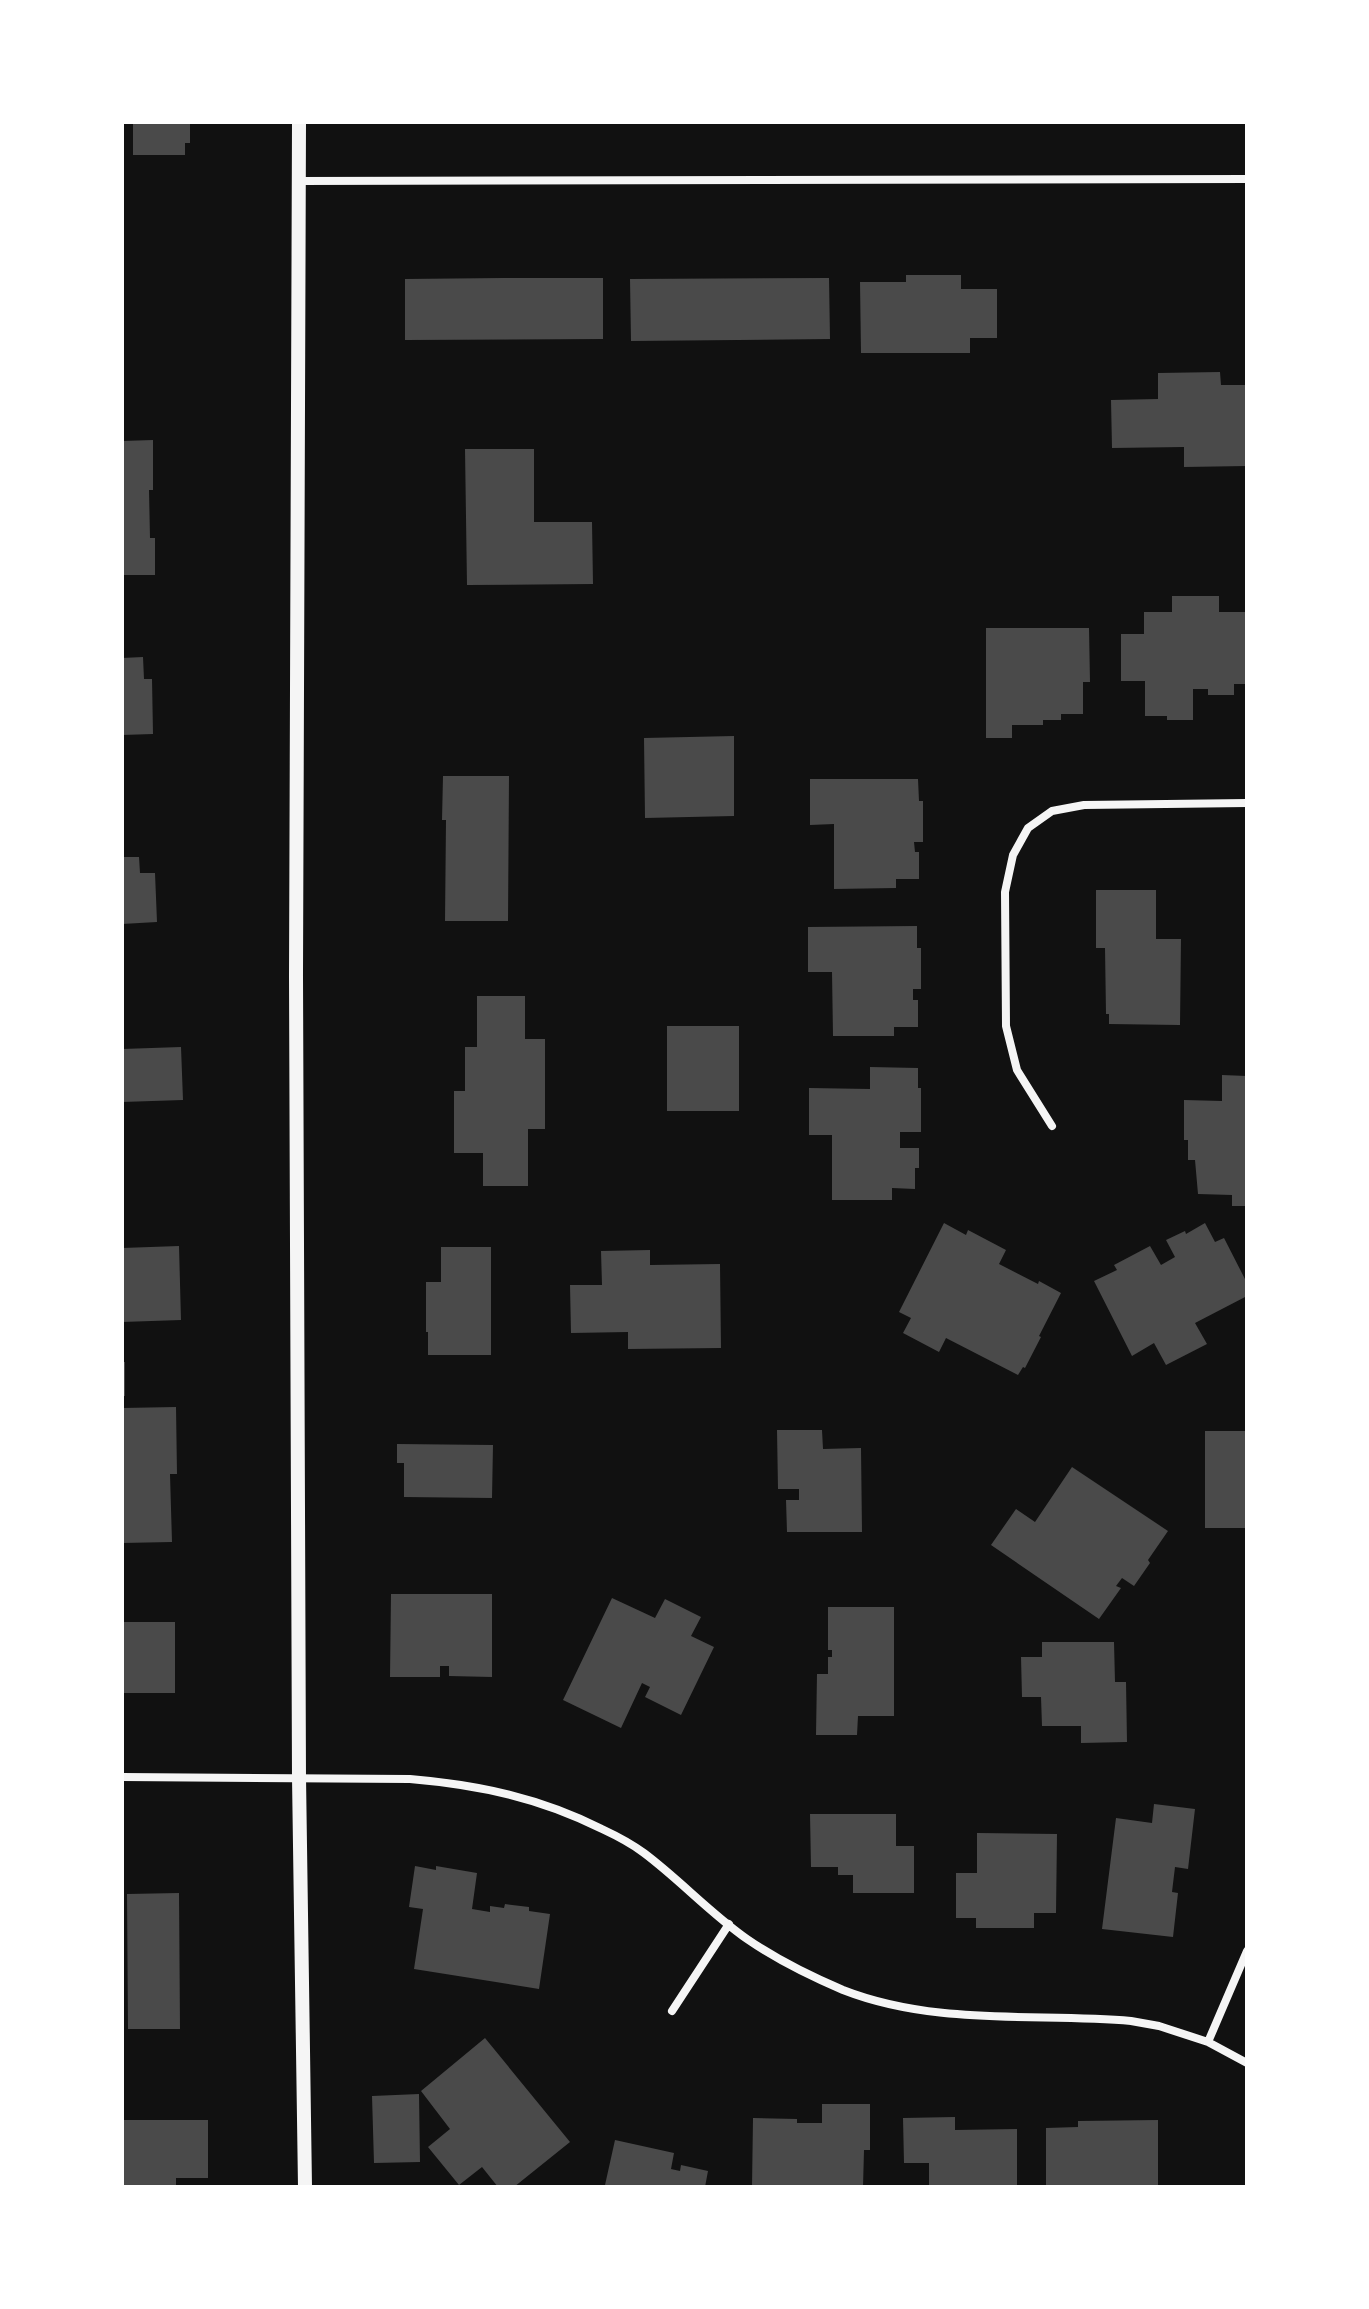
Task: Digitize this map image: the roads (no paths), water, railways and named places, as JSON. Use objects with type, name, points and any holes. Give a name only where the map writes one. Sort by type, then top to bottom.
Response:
[{"type":"street","points":[[299,122],[296,992],[299,1777],[305,2187]]},
{"type":"street","points":[[299,181],[1247,179]]},
{"type":"street","points":[[1052,1126],[1017,1070],[1006,1026],[1005,892],[1013,855],[1028,828],[1052,811],[1084,805],[1247,803]]},
{"type":"street","points":[[122,1777],[410,1779],[454,1783],[523,1797],[588,1822],[643,1852],[746,1938],[783,1961],[841,1989],[870,1999],[954,2015],[1131,2021],[1159,2026],[1208,2042],[1247,2063]]},
{"type":"street","points":[[672,2011],[729,1924]]},
{"type":"street","points":[[1208,2042],[1247,1951]]}]
